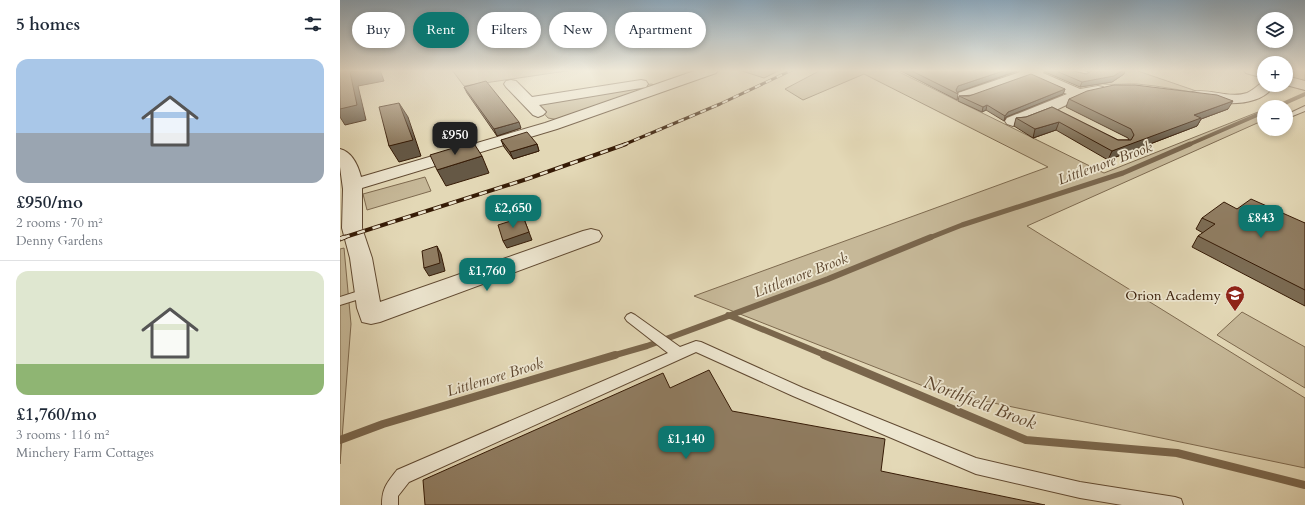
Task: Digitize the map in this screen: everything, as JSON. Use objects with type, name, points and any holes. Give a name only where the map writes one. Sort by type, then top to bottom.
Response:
[{"type":"street","points":[[520,94],[551,126]]},
{"type":"street","points":[[528,102],[579,94]]},
{"type":"street","points":[[352,185],[551,126],[645,94]]},
{"type":"street","points":[[963,96],[970,94]]},
{"type":"street","points":[[1012,121],[1058,111],[1079,94]]},
{"type":"street","points":[[1184,94],[1227,99],[1250,97],[1255,94]]},
{"type":"street","points":[[340,154],[346,159],[352,185],[352,227],[360,257],[365,293],[371,315],[591,236]]},
{"type":"lane","points":[[1293,114],[1305,108]]},
{"type":"lane","points":[[340,301],[365,293]]},
{"type":"lane","points":[[631,318],[678,354]]},
{"type":"lane","points":[[390,505],[390,493],[403,476],[696,346],[804,395],[976,466],[1080,490],[1175,505]]},
{"type":"shaded area","points":[[596,94],[632,94],[559,120],[548,118],[536,104]]},
{"type":"shaded area","points":[[792,94],[818,94],[803,100]]},
{"type":"shaded area","points":[[903,94],[943,94],[1104,173],[1257,112],[1257,123],[1027,226],[1305,398],[1305,468],[936,391],[694,296],[1048,167]]},
{"type":"shaded area","points":[[425,177],[431,191],[367,210],[363,194]]},
{"type":"shaded area","points":[[344,248],[351,324],[340,464],[340,249]]},
{"type":"shaded area","points":[[1242,312],[1305,347],[1305,388],[1217,335]]},
{"type":"building","points":[[340,94],[355,94],[357,105],[340,109]]},
{"type":"building","points":[[469,94],[496,94],[519,122],[494,129]]},
{"type":"building","points":[[976,94],[1054,94],[1008,112],[1005,116],[987,105],[983,107],[959,96],[969,96]]},
{"type":"building","points":[[1081,94],[1205,94],[1217,95],[1233,101],[1194,115],[1201,118],[1112,151],[1059,122],[1035,129],[1016,118],[1026,117],[1052,107],[1118,140],[1131,140],[1134,135],[1131,129],[1069,99]]},
{"type":"building","points":[[399,103],[413,140],[389,146],[379,107]]},
{"type":"building","points":[[527,132],[537,144],[510,152],[501,140]]},
{"type":"building","points":[[473,142],[482,156],[437,170],[430,155]]},
{"type":"building","points":[[1251,199],[1305,223],[1305,290],[1198,236],[1215,224],[1202,218],[1224,202],[1237,209]]},
{"type":"building","points":[[517,219],[524,219],[529,232],[503,241],[498,225]]},
{"type":"building","points":[[437,246],[440,263],[424,268],[422,251]]},
{"type":"building","points":[[709,370],[732,411],[885,439],[881,471],[1045,505],[425,505],[423,480],[663,373],[670,388]]},
{"type":"waterway","name":"Littlemore Brook","points":[[1292,100],[1305,94]]},
{"type":"waterway","name":"Littlemore Brook","points":[[1188,145],[1257,115]]},
{"type":"waterway","name":"Littlemore Brook","points":[[929,238],[962,225],[1123,173],[1190,144]]},
{"type":"waterway","name":"Littlemore Brook","points":[[729,316],[828,279],[931,237]]},
{"type":"waterway","name":"Littlemore Brook","points":[[612,356],[647,346],[729,316]]},
{"type":"waterway","name":"Northfield Brook","points":[[729,316],[827,356]]},
{"type":"waterway","name":"Littlemore Brook","points":[[340,440],[383,424],[615,355]]},
{"type":"waterway","name":"Northfield Brook","points":[[824,355],[1026,440],[1177,453],[1305,485]]},
{"type":"railway","points":[[623,145],[742,94]]},
{"type":"railway","points":[[344,237],[527,179],[626,144]]},
{"type":"railway","points":[[340,239],[344,237]]},
{"type":"place","name":"Orion Academy","points":[[1235,312]]}]
